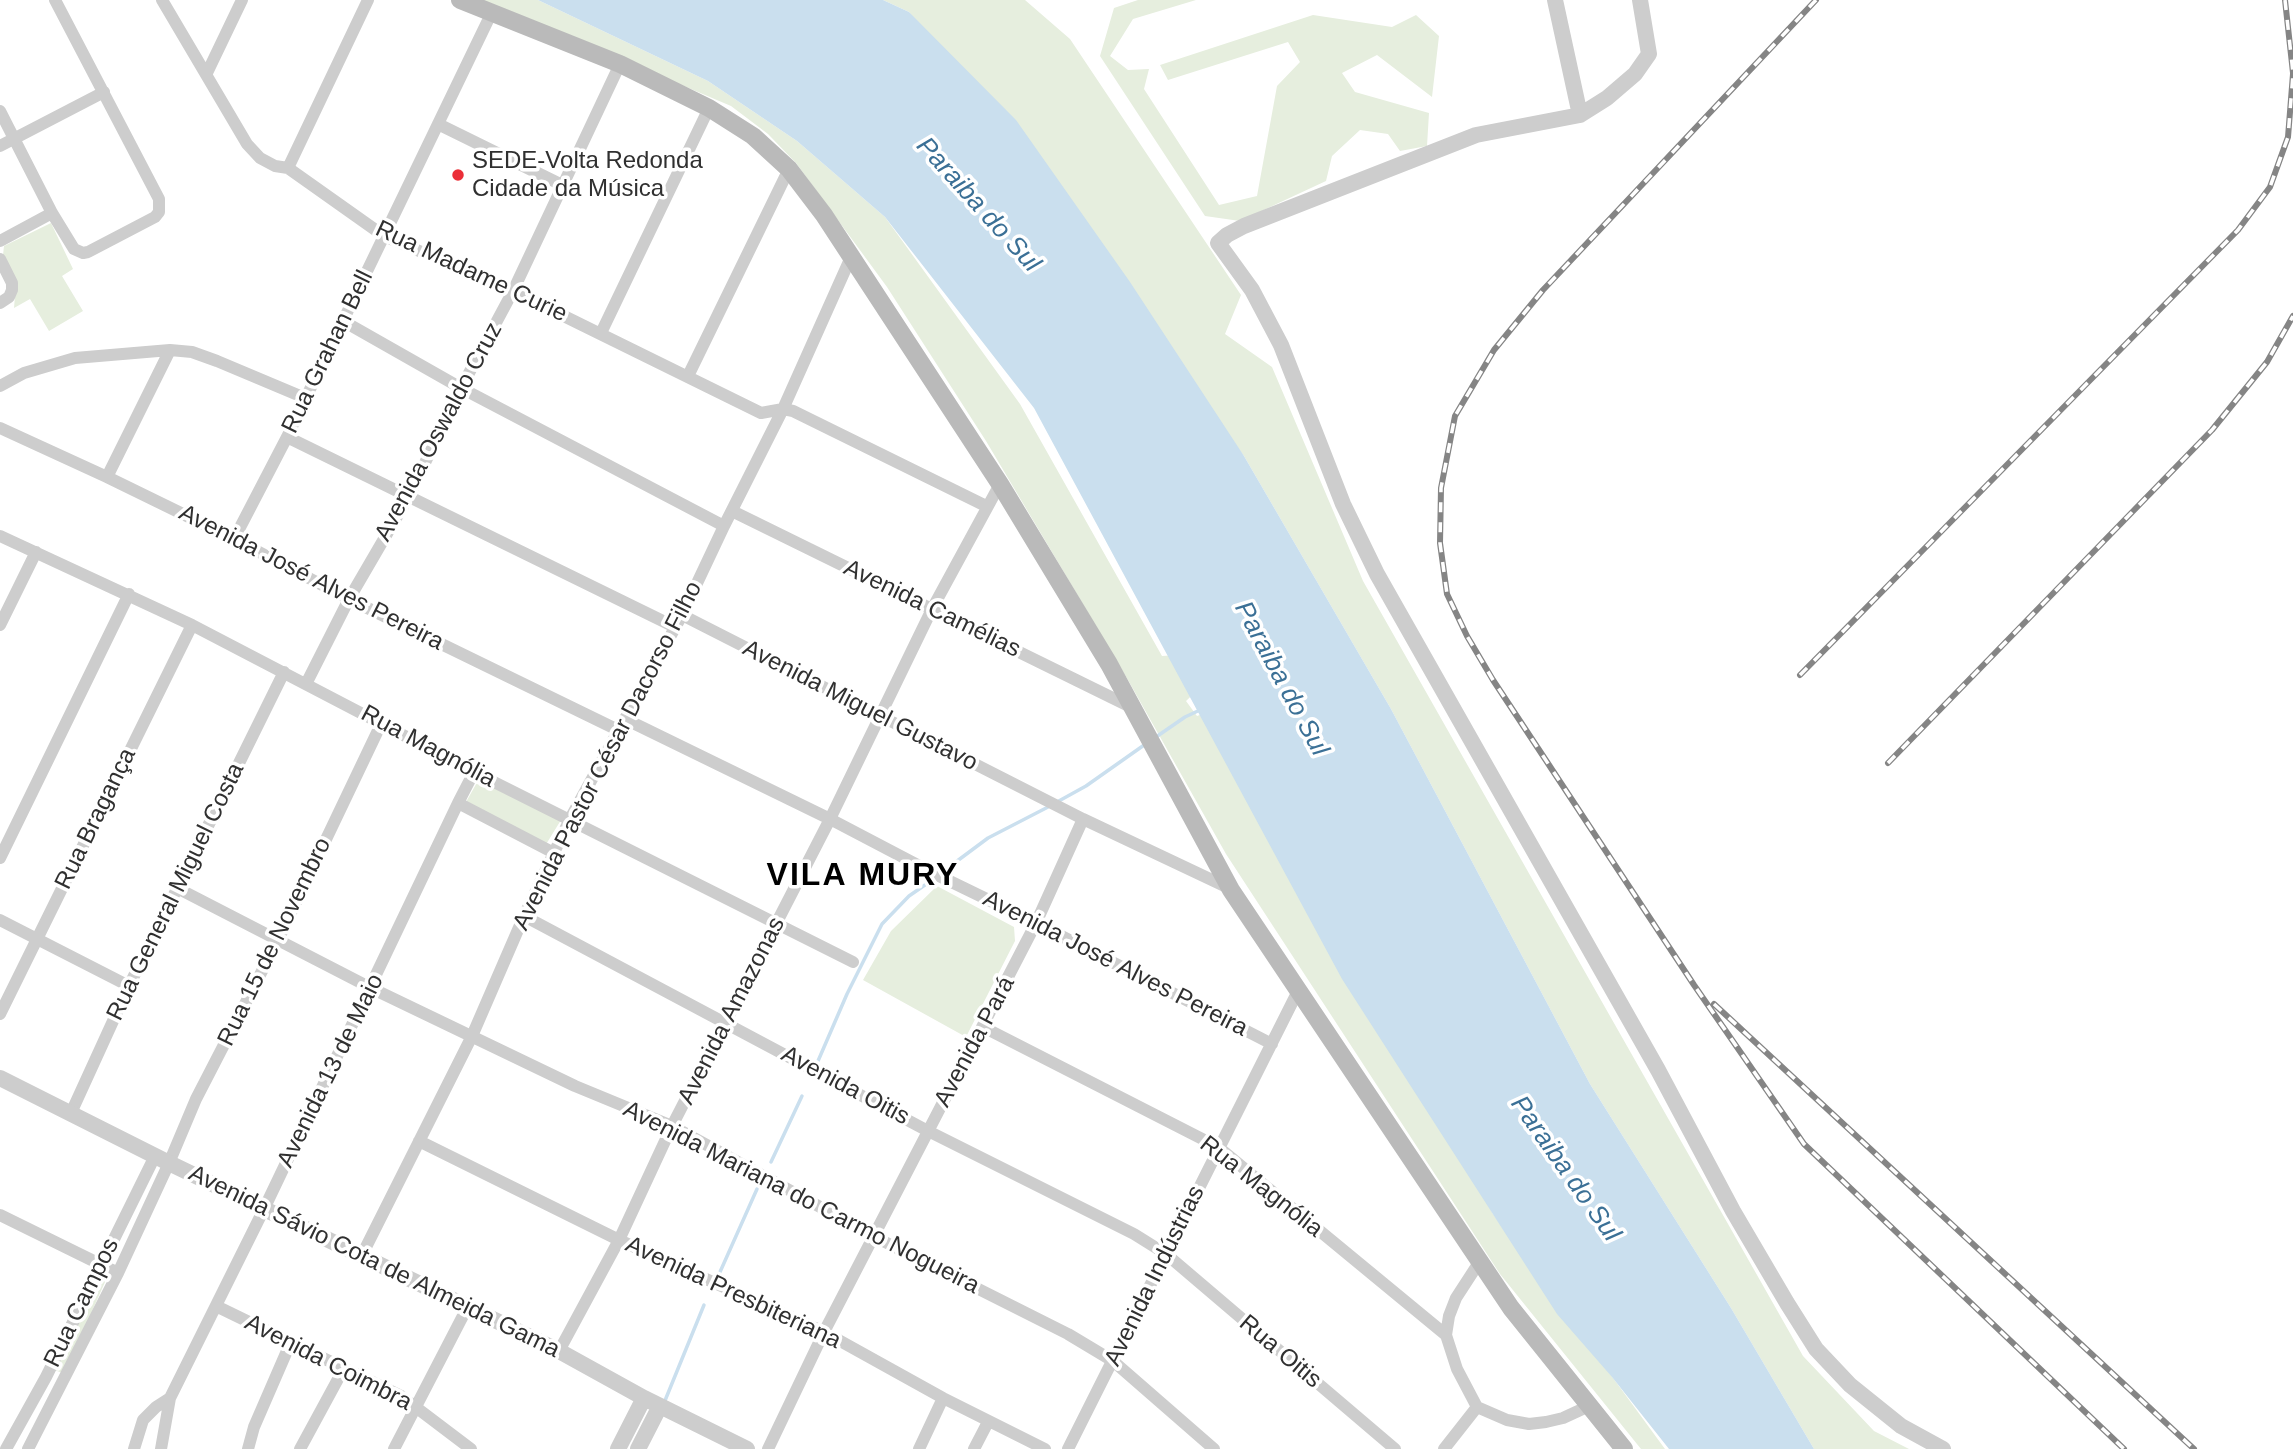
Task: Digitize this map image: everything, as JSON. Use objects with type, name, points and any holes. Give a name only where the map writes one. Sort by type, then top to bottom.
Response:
[{"type":"main road","points":[[460,0],[620,64],[709,108],[753,136],[789,169],[824,215],[1000,484],[1133,708],[1231,890],[1511,1308],[1624,1449]]},
{"type":"street","points":[[0,111],[52,213],[74,249],[88,252],[155,217],[159,212],[159,199],[55,0]]},
{"type":"street","name":"Rua Madame Curie","points":[[162,0],[247,144],[260,158],[275,166],[288,168],[384,236],[513,291],[761,413],[793,411],[986,506]]},
{"type":"street","points":[[207,73],[242,0]]},
{"type":"street","points":[[288,168],[368,0]]},
{"type":"street","points":[[1555,0],[1580,116]]},
{"type":"street","points":[[1640,0],[1649,54],[1635,74],[1608,98],[1580,116],[1476,135],[1244,226],[1218,243],[1252,290],[1281,345],[1343,504],[1377,574],[1787,1303],[1816,1349],[1850,1385],[1902,1426],[1942,1449]]},
{"type":"street","name":"Rua Grahan Bell","points":[[234,539],[287,437],[492,12]]},
{"type":"street","name":"Avenida Oswaldo Cruz","points":[[306,684],[349,599],[409,496],[461,388],[513,291],[620,64]]},
{"type":"street","points":[[0,146],[104,92]]},
{"type":"street","points":[[601,333],[709,108]]},
{"type":"street","points":[[438,124],[562,185]]},
{"type":"street","points":[[688,376],[789,169]]},
{"type":"street","points":[[0,241],[52,213]]},
{"type":"street","name":"Avenida Pastor César Dacorso Filho","points":[[362,1255],[472,1036],[570,819],[682,615],[783,410],[851,257]]},
{"type":"street","points":[[0,259],[12,283],[12,290],[9,297],[0,303]]},
{"type":"street","points":[[342,321],[461,388],[724,526]]},
{"type":"street","points":[[0,386],[24,373],[75,358],[170,350],[192,352],[305,398]]},
{"type":"street","points":[[107,477],[170,350]]},
{"type":"street","name":"Avenida José Alves Pereira","points":[[0,428],[234,539],[349,599],[830,819],[1272,1044]]},
{"type":"street","points":[[287,437],[675,627]]},
{"type":"street","name":"Avenida Amazonas","points":[[559,1350],[619,1240],[672,1126],[830,819],[932,609],[1000,484]]},
{"type":"street","name":"Avenida Camélias","points":[[732,511],[1133,708]]},
{"type":"street","name":"Rua Magnólia","points":[[0,536],[192,625],[474,772],[853,962]]},
{"type":"street","points":[[0,625],[36,552]]},
{"type":"street","points":[[0,858],[129,594]]},
{"type":"street","name":"Avenida Miguel Gustavo","points":[[682,615],[1083,819]]},
{"type":"street","name":"Rua Bragança","points":[[0,1014],[192,625]]},
{"type":"street","name":"Rua General Miguel Costa","points":[[71,1113],[129,986],[285,673]]},
{"type":"street","name":"Rua 15 de Novembro","points":[[162,1160],[278,940],[382,722]]},
{"type":"street","name":"Avenida 13 de Maio","points":[[161,1449],[170,1398],[474,772]]},
{"type":"street","points":[[458,803],[554,853]]},
{"type":"street","points":[[1083,819],[1231,890]]},
{"type":"street","name":"Avenida Pará","points":[[768,1449],[824,1332],[1037,923],[1083,819]]},
{"type":"street","name":"Avenida Mariana do Carmo Nogueira","points":[[177,888],[371,988],[575,1086],[672,1126],[875,1237],[1068,1334],[1113,1361],[1214,1449]]},
{"type":"street","name":"Avenida Oitis","points":[[524,916],[928,1131],[1134,1234],[1166,1254]]},
{"type":"street","points":[[0,920],[129,986]]},
{"type":"street","name":"Avenida Indústrias","points":[[1068,1449],[1298,991]]},
{"type":"street","name":"Rua Magnólia","points":[[983,1027],[1218,1147],[1446,1335]]},
{"type":"street","name":"Avenida Sávio Cota de Almeida Gama","points":[[0,1078],[162,1160],[559,1350],[644,1398],[747,1449]]},
{"type":"street","name":"Avenida Presbiteriana","points":[[419,1141],[619,1240],[824,1332],[988,1422],[1045,1449]]},
{"type":"street","name":"Rua Campos","points":[[6,1449],[46,1377],[100,1265],[162,1160]]},
{"type":"street","name":"Rua Campos","points":[[28,1449],[118,1273],[162,1160]]},
{"type":"street","points":[[1,1217],[118,1273]]},
{"type":"street","name":"Rua Oitis","points":[[1166,1254],[1395,1449]]},
{"type":"street","points":[[1480,1261],[1456,1298],[1446,1335],[1457,1369],[1477,1407],[1507,1420],[1529,1424],[1563,1418],[1589,1406]]},
{"type":"street","name":"Avenida Coimbra","points":[[216,1306],[416,1406],[471,1449]]},
{"type":"street","points":[[394,1449],[467,1308]]},
{"type":"street","points":[[248,1449],[254,1427],[290,1344]]},
{"type":"street","points":[[300,1449],[344,1368]]},
{"type":"street","points":[[46,1377],[62,1385]]},
{"type":"street","points":[[134,1449],[143,1420],[170,1398]]},
{"type":"street","points":[[618,1449],[644,1398]]},
{"type":"street","points":[[919,1449],[943,1398]]},
{"type":"street","points":[[638,1449],[660,1406]]},
{"type":"street","points":[[1444,1449],[1477,1407]]},
{"type":"street","points":[[974,1449],[988,1422]]},
{"type":"green space","points":[[481,0],[538,0],[708,81],[797,141],[885,217],[1020,404],[1162,656],[1194,654],[1210,678],[1186,701],[1197,716],[1219,708],[1493,1214],[1665,1449],[1641,1449],[1500,1274],[1226,854],[1128,680],[986,441],[887,287],[796,163],[768,134],[731,106]]},
{"type":"green space","points":[[883,0],[1025,0],[1070,39],[1241,295],[1225,334],[1272,367],[1363,581],[1803,1356],[1874,1431],[1909,1449],[1814,1449],[1731,1308],[1590,1084],[1391,709],[1244,456],[909,12]]},
{"type":"green space","points":[[1138,0],[1196,0],[1133,19],[1110,56],[1128,70],[1149,69],[1144,89],[1219,205],[1257,196],[1277,86],[1300,62],[1288,42],[1168,80],[1160,65],[1313,15],[1392,27],[1416,15],[1439,36],[1432,97],[1377,55],[1342,73],[1355,92],[1429,113],[1427,146],[1400,151],[1388,134],[1360,130],[1332,156],[1326,181],[1240,221],[1205,216],[1100,56],[1114,8]]},
{"type":"green space","points":[[51,223],[73,269],[62,276],[83,311],[49,331],[30,299],[14,308],[15,296],[3,255],[4,246]]},
{"type":"green space","points":[[479,779],[561,820],[545,846],[466,802]]},
{"type":"green space","points":[[937,886],[1014,927],[1015,941],[966,1037],[863,980],[891,931]]},
{"type":"green space","points":[[98,1277],[103,1277],[105,1282],[81,1336],[63,1373],[54,1370]]},
{"type":"water","name":"Paraiba do Sul","points":[[538,0],[883,0],[909,12],[1016,120],[1130,282],[1244,456],[1391,709],[1590,1084],[1731,1308],[1814,1449],[1669,1449],[1612,1377],[1557,1314],[1342,979],[1034,408],[885,217],[797,141],[708,81]]},
{"type":"waterway","points":[[1156,737],[1200,710]]},
{"type":"waterway","points":[[1057,802],[1086,786],[1147,743]]},
{"type":"waterway","points":[[941,873],[988,838],[1050,806]]},
{"type":"waterway","points":[[818,1061],[882,924],[909,896],[935,878]]},
{"type":"waterway","points":[[771,1162],[802,1096]]},
{"type":"waterway","points":[[720,1272],[757,1189]]},
{"type":"waterway","points":[[664,1403],[704,1305]]},
{"type":"railway","points":[[1816,0],[1543,290],[1494,350],[1455,416],[1441,488],[1440,543],[1447,594],[1467,636],[1493,680],[1694,985],[1804,1144],[2124,1449]]},
{"type":"railway","points":[[2285,0],[2293,73]]},
{"type":"railway","points":[[1800,675],[2238,230],[2270,187],[2288,137],[2293,74]]},
{"type":"railway","points":[[1888,763],[2212,430],[2267,362],[2293,316]]},
{"type":"railway","points":[[1714,1004],[2194,1449]]},
{"type":"place","name":"SEDE-Volta Redonda Cidade da Música","points":[[458,175]]},
{"type":"district","name":"VILA MURY","points":[[863,876]]}]
